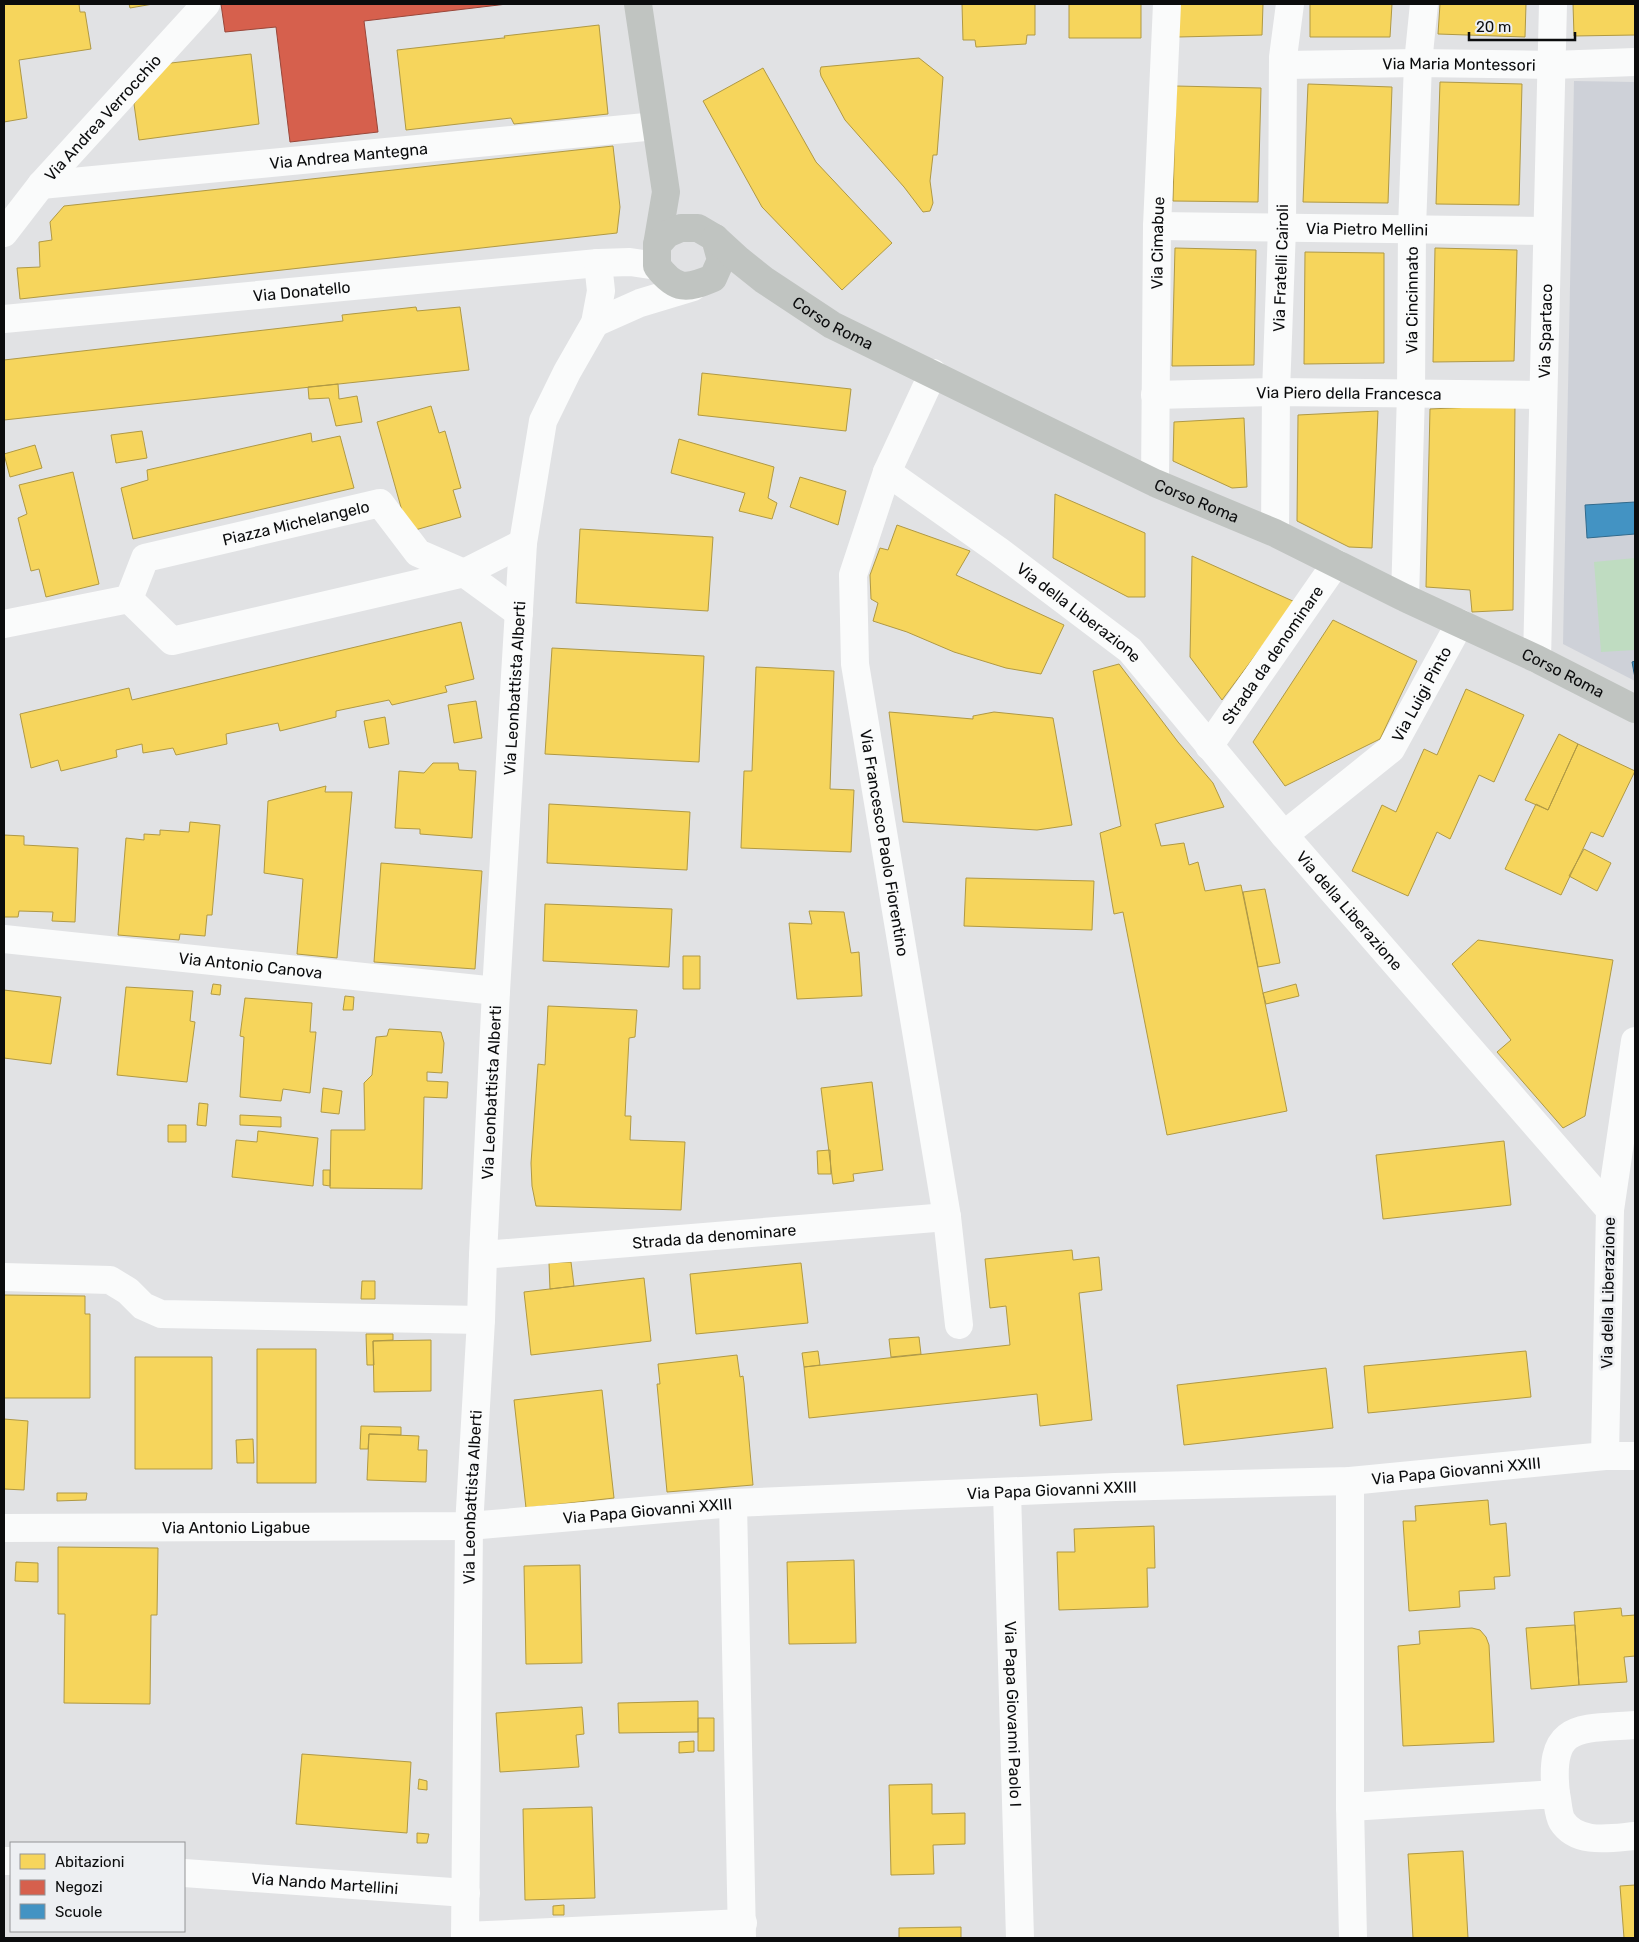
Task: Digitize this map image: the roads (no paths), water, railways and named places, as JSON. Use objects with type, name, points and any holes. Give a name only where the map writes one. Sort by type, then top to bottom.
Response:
[{"type":"main road","points":[[638,4],[666,192],[660,262],[674,284],[703,282],[720,260],[715,238],[698,228],[681,228],[667,234],[660,262]]},
{"type":"main road","name":"Corso Roma","points":[[715,238],[764,280],[832,325],[1155,483],[1275,533],[1405,598],[1537,659],[1635,709]]},
{"type":"main road","name":"Corso Roma","points":[[703,282],[735,276],[764,280]]},
{"type":"street","name":"Via Cimabue","points":[[1155,483],[1157,226],[1167,4]]},
{"type":"street","name":"Via Fratelli Cairoli","points":[[1275,533],[1276,392],[1282,228],[1283,66],[1290,4]]},
{"type":"street","name":"Via Cincinnato","points":[[1405,598],[1411,393],[1412,228],[1418,63],[1424,4]]},
{"type":"street","name":"Via Spartaco","points":[[1537,659],[1552,4]]},
{"type":"street","name":"Via Andrea Verrocchio","points":[[4,233],[41,185],[200,7]]},
{"type":"street","name":"Via Maria Montessori","points":[[1283,66],[1418,63],[1552,65],[1635,62]]},
{"type":"street","name":"Via Andrea Mantegna","points":[[41,185],[656,126]]},
{"type":"street","name":"Via Pietro Mellini","points":[[1157,226],[1547,231]]},
{"type":"street","points":[[595,323],[638,302],[660,262],[598,263]]},
{"type":"street","name":"Via Donatello","points":[[4,319],[598,263]]},
{"type":"street","name":"Via Leonbattista Alberti","points":[[465,1937],[469,1526],[481,1320],[496,991],[523,543],[543,421],[567,372],[595,323],[601,291],[598,263]]},
{"type":"street","points":[[595,323],[640,303],[703,282]]},
{"type":"street","name":"Via Francesco Paolo Fiorentino","points":[[933,373],[887,472],[853,575],[855,664],[947,1217],[959,1325]]},
{"type":"street","name":"Via Piero della Francesca","points":[[1155,395],[1276,392],[1543,395]]},
{"type":"street","name":"Via della Liberazione","points":[[887,472],[1000,552],[1130,650],[1284,835],[1610,1210],[1605,1456]]},
{"type":"street","name":"Piazza Michelangelo","points":[[129,599],[145,558],[380,502],[418,553],[464,573],[519,613]]},
{"type":"street","points":[[4,624],[129,599],[172,641],[464,573],[523,543]]},
{"type":"street","name":"Strada da denominare","points":[[1209,746],[1336,563]]},
{"type":"street","name":"Via Luigi Pinto","points":[[1284,835],[1391,749],[1460,623]]},
{"type":"street","name":"Via Antonio Canova","points":[[4,939],[496,991]]},
{"type":"street","points":[[1610,1210],[1635,1041]]},
{"type":"street","name":"Strada da denominare","points":[[483,1254],[947,1217]]},
{"type":"street","points":[[4,1278],[110,1280],[128,1291],[143,1306],[161,1314],[481,1320]]},
{"type":"street","name":"Via Papa Giovanni XXIII","points":[[469,1526],[733,1503],[1115,1487],[1350,1481],[1605,1456],[1635,1456]]},
{"type":"street","points":[[1350,1481],[1350,1807],[1353,1938]]},
{"type":"street","name":"Via Papa Giovanni Paolo I","points":[[1007,1492],[1020,1938]]},
{"type":"street","points":[[465,1937],[742,1931],[733,1503]]},
{"type":"street","name":"Via Antonio Ligabue","points":[[4,1528],[469,1526]]},
{"type":"street","points":[[1635,1725],[1587,1729],[1571,1733],[1561,1743],[1556,1758],[1554,1776],[1561,1820],[1571,1832],[1593,1838],[1635,1836]]},
{"type":"street","points":[[1350,1807],[1556,1794]]},
{"type":"street","name":"Via Nando Martellini","points":[[185,1873],[466,1893]]}]
